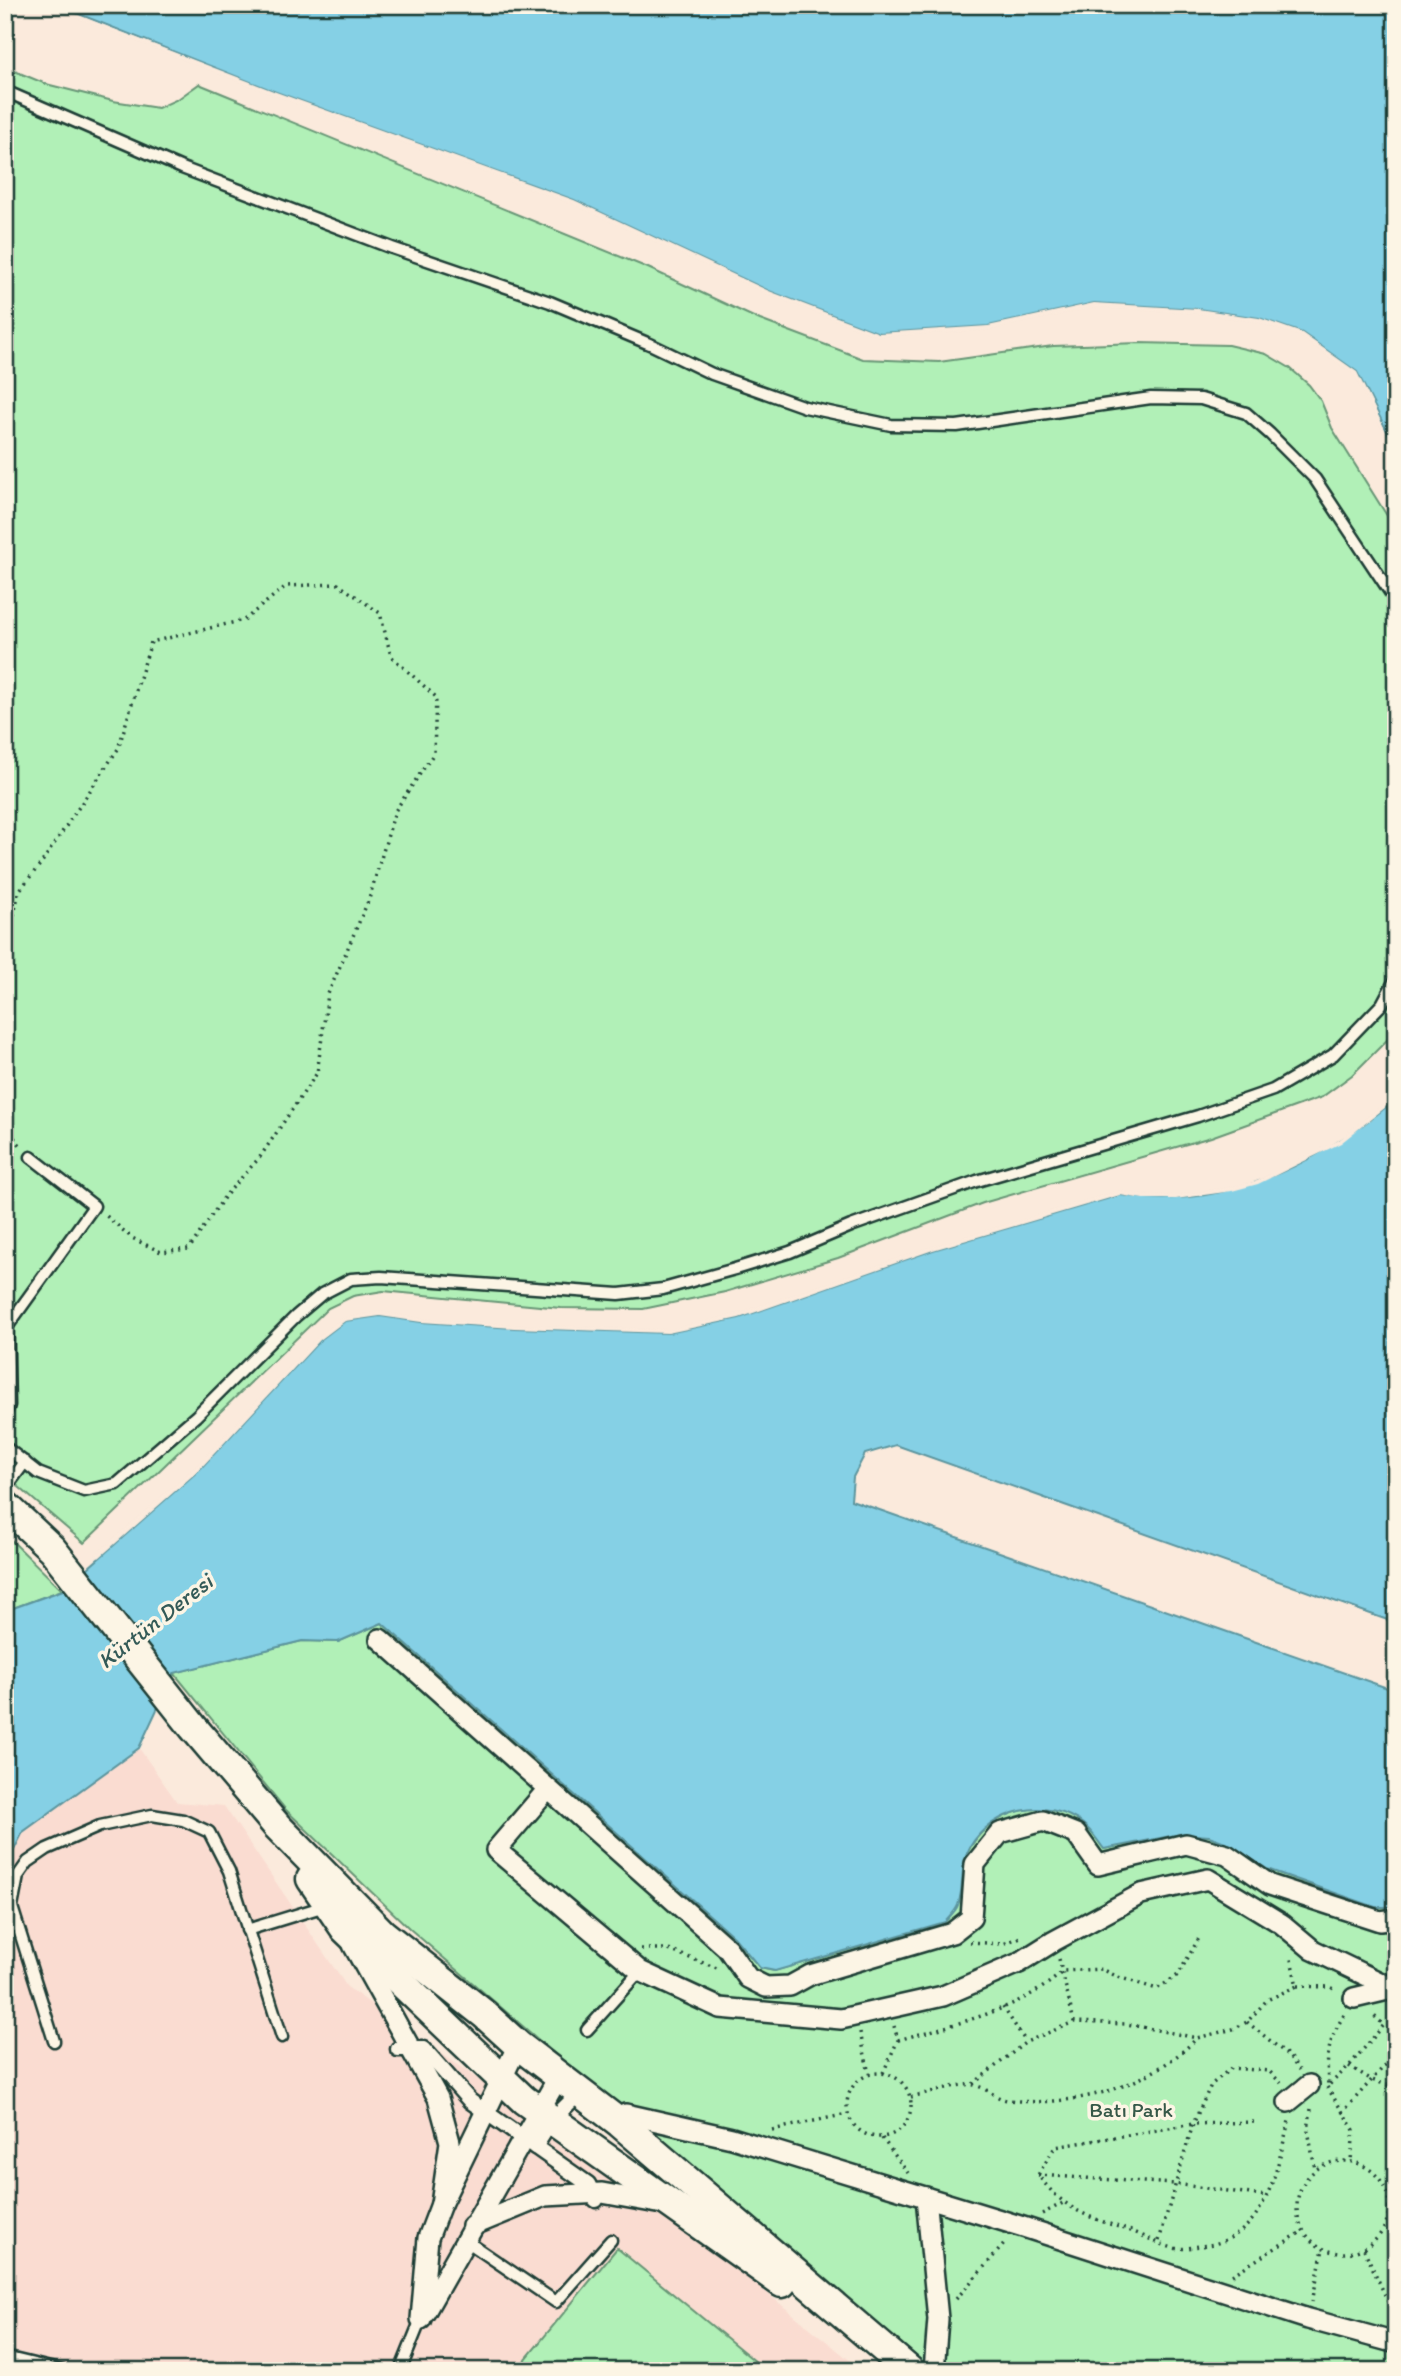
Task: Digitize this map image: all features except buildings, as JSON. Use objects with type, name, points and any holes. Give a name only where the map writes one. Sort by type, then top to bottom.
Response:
[{"type":"main road","points":[[5,1505],[52,1549],[193,1727],[278,1826],[383,1934],[484,2014],[518,2045],[575,2084],[908,2371]]},
{"type":"main road","points":[[278,1826],[345,1929],[524,2100],[908,2371]]},
{"type":"street","points":[[380,1639],[727,1948],[748,1978],[766,1987],[790,1986],[810,1975],[952,1933],[971,1918],[975,1864],[1000,1833],[1043,1821],[1076,1834],[1098,1865],[1186,1844],[1227,1855],[1270,1885],[1380,1921],[1396,1919]]},
{"type":"street","points":[[548,1789],[496,1850],[640,1971],[720,2008],[841,2019],[943,1996],[1019,1963],[1141,1894],[1208,1879],[1282,1924],[1314,1950],[1395,1989]]},
{"type":"street","points":[[345,1929],[404,2049],[438,2098],[450,2142],[442,2204]]},
{"type":"street","points":[[1354,1998],[1395,1989]]},
{"type":"street","points":[[421,2319],[428,2238],[518,2045]]},
{"type":"street","points":[[404,2049],[424,2049],[470,2101],[588,2185],[594,2197]]},
{"type":"street","points":[[546,2116],[575,2084]]},
{"type":"street","points":[[421,2319],[468,2233],[546,2116],[575,2084]]},
{"type":"street","points":[[1288,2102],[1318,2089]]},
{"type":"street","points":[[620,2123],[626,2114],[732,2138],[1020,2226],[1308,2319],[1396,2343]]},
{"type":"street","points":[[468,2233],[545,2196],[625,2196],[673,2206]]},
{"type":"street","points":[[926,2197],[938,2319],[934,2371]]},
{"type":"lane","points":[[5,91],[182,167],[392,248],[550,302],[652,345],[712,374],[805,407],[904,426],[957,426],[1151,398],[1201,399],[1246,413],[1315,479],[1396,601]]},
{"type":"lane","points":[[5,1447],[38,1473],[84,1491],[117,1484],[196,1416],[296,1316],[322,1294],[351,1279],[381,1277],[619,1294],[663,1289],[790,1252],[851,1226],[976,1181],[1199,1116],[1273,1090],[1333,1055],[1382,1004],[1396,978]]},
{"type":"lane","points":[[5,1415],[9,1405],[8,1327],[94,1206],[31,1157]]},
{"type":"lane","points":[[5,1482],[11,1481],[25,1462]]},
{"type":"lane","points":[[54,2041],[12,1907],[19,1876],[29,1862],[47,1849],[100,1826],[152,1815],[183,1819],[209,1832],[229,1871],[282,2037]]},
{"type":"lane","points":[[247,1930],[329,1905]]},
{"type":"lane","points":[[587,2030],[640,1971]]},
{"type":"lane","points":[[468,2233],[556,2302],[611,2240]]},
{"type":"lane","points":[[400,2371],[421,2319]]},
{"type":"lane","points":[[5,2357],[63,2371]]},
{"type":"path","points":[[5,934],[12,925],[19,891],[42,862],[118,749],[151,642],[244,620],[286,586],[338,584],[380,613],[391,656],[436,697],[434,753],[396,811],[369,899],[328,994],[317,1073],[260,1157],[225,1196],[190,1250],[161,1252],[132,1238],[94,1206]]},
{"type":"path","points":[[5,1128],[31,1157]]},
{"type":"path","points":[[1282,1924],[1297,1986]]},
{"type":"path","points":[[952,1933],[965,1941],[1003,1944],[1027,1935]]},
{"type":"path","points":[[898,2040],[1003,2007],[1049,1984],[1063,1971],[1102,1969],[1157,1989],[1178,1975],[1199,1938]]},
{"type":"path","points":[[1054,1941],[1074,2022]]},
{"type":"path","points":[[624,1958],[644,1947],[666,1949],[723,1970],[733,1956]]},
{"type":"path","points":[[911,2097],[973,2084],[1026,2042],[1074,2022],[1127,2024],[1196,2038],[1233,2029],[1247,2022],[1266,2000],[1297,1986],[1330,1987],[1354,1998],[1384,2025],[1349,2066],[1318,2089]]},
{"type":"path","points":[[1315,2169],[1308,2130],[1310,2113],[1337,2026],[1354,1998]]},
{"type":"path","points":[[1003,2007],[1026,2042]]},
{"type":"path","points":[[883,2073],[898,2040],[888,2010]]},
{"type":"path","points":[[1247,2022],[1289,2056],[1342,2113],[1354,2130],[1351,2160]]},
{"type":"path","points":[[973,2084],[1006,2100],[1068,2100],[1101,2093],[1142,2079],[1183,2052],[1196,2038]]},
{"type":"path","points":[[1342,2113],[1396,2053]]},
{"type":"path","points":[[1349,2066],[1372,2080],[1396,2088]]},
{"type":"path","points":[[1038,2175],[1063,2203],[1090,2217],[1175,2248],[1211,2245],[1239,2235],[1260,2212],[1277,2168],[1289,2120],[1288,2102],[1280,2080],[1269,2071],[1231,2068],[1211,2085],[1193,2124],[1159,2241]]},
{"type":"path","points":[[883,2073],[901,2081],[911,2097],[911,2111],[906,2124],[896,2134],[883,2138],[861,2133],[848,2114],[850,2090],[869,2074],[883,2073]]},
{"type":"path","points":[[771,2130],[848,2114]]},
{"type":"path","points":[[1038,2175],[1055,2147],[1193,2124],[1254,2122]]},
{"type":"path","points":[[883,2138],[926,2197]]},
{"type":"path","points":[[1351,2160],[1373,2170],[1387,2188],[1390,2211],[1382,2234],[1364,2249],[1344,2253],[1323,2249],[1303,2231],[1298,2215],[1298,2198],[1304,2182],[1315,2169],[1332,2161],[1351,2160]]},
{"type":"path","points":[[1038,2175],[1175,2185],[1266,2196]]},
{"type":"path","points":[[938,2319],[1020,2226],[1063,2203]]},
{"type":"path","points":[[1213,2287],[1303,2231]]},
{"type":"path","points":[[1308,2319],[1323,2249]]},
{"type":"path","points":[[1364,2249],[1396,2319]]},
{"type":"shaded area","points":[[139,1748],[177,1802],[224,1806],[347,1987],[672,2216],[863,2371],[5,2371],[5,1868],[23,1832]]},
{"type":"green space","points":[[5,67],[46,84],[113,101],[158,108],[178,99],[199,84],[648,268],[760,320],[863,359],[939,362],[1053,346],[1139,343],[1228,345],[1266,354],[1290,368],[1309,385],[1321,401],[1332,428],[1396,530],[1395,1032],[1352,1075],[1322,1097],[1211,1137],[983,1203],[838,1258],[725,1292],[643,1309],[561,1308],[383,1291],[353,1296],[328,1308],[84,1543],[5,1475]]},
{"type":"green space","points":[[5,1534],[62,1590],[5,1611]]},
{"type":"green space","name":"Batı Park","points":[[382,1623],[734,1937],[760,1968],[774,1971],[945,1922],[961,1882],[967,1855],[981,1833],[1007,1815],[1038,1808],[1069,1815],[1083,1824],[1104,1849],[1181,1834],[1209,1836],[1225,1842],[1267,1869],[1375,1907],[1396,1907],[1396,2371],[934,2371],[410,1929],[285,1809],[174,1673],[302,1641],[338,1642]]},
{"type":"green space","points":[[617,2248],[767,2371],[516,2371]]},
{"type":"water","points":[[56,5],[1396,5],[1396,449],[1357,372],[1302,333],[1259,318],[1198,309],[1094,303],[988,326],[879,333],[769,291],[574,200],[276,92]]},
{"type":"water","name":"Kürtün Deresi","points":[[1396,1099],[1396,1623],[896,1445],[865,1454],[853,1477],[851,1500],[1396,1691],[1396,1907],[1375,1907],[1267,1869],[1225,1842],[1209,1836],[1181,1834],[1104,1849],[1083,1824],[1069,1815],[1037,1809],[1006,1816],[992,1823],[980,1834],[967,1854],[958,1905],[945,1922],[775,1971],[760,1968],[734,1937],[382,1623],[338,1642],[302,1641],[174,1673],[139,1748],[23,1832],[5,1868],[5,1611],[63,1590],[199,1470],[320,1340],[345,1321],[380,1316],[421,1322],[514,1328],[668,1333],[739,1318],[933,1250],[1120,1195],[1158,1198],[1196,1196],[1267,1178],[1334,1144]]},
{"type":"pier","points":[[52,5],[276,92],[574,200],[769,291],[879,333],[988,326],[1094,303],[1198,309],[1259,318],[1302,333],[1357,372],[1396,452],[1354,374],[1300,336],[1258,322],[1197,313],[1094,307],[988,330],[878,336],[768,294],[573,204],[274,95],[55,9]]},
{"type":"pier","points":[[1396,1095],[1396,1099],[1341,1143],[1258,1184],[1232,1191],[1176,1199],[1143,1199],[1120,1195],[933,1250],[739,1318],[668,1333],[514,1328],[421,1322],[380,1316],[345,1321],[320,1340],[199,1470],[99,1558],[96,1555],[196,1467],[318,1337],[344,1318],[380,1312],[422,1319],[515,1325],[668,1330],[738,1314],[932,1247],[1119,1191],[1176,1196],[1257,1181],[1339,1140]]}]
